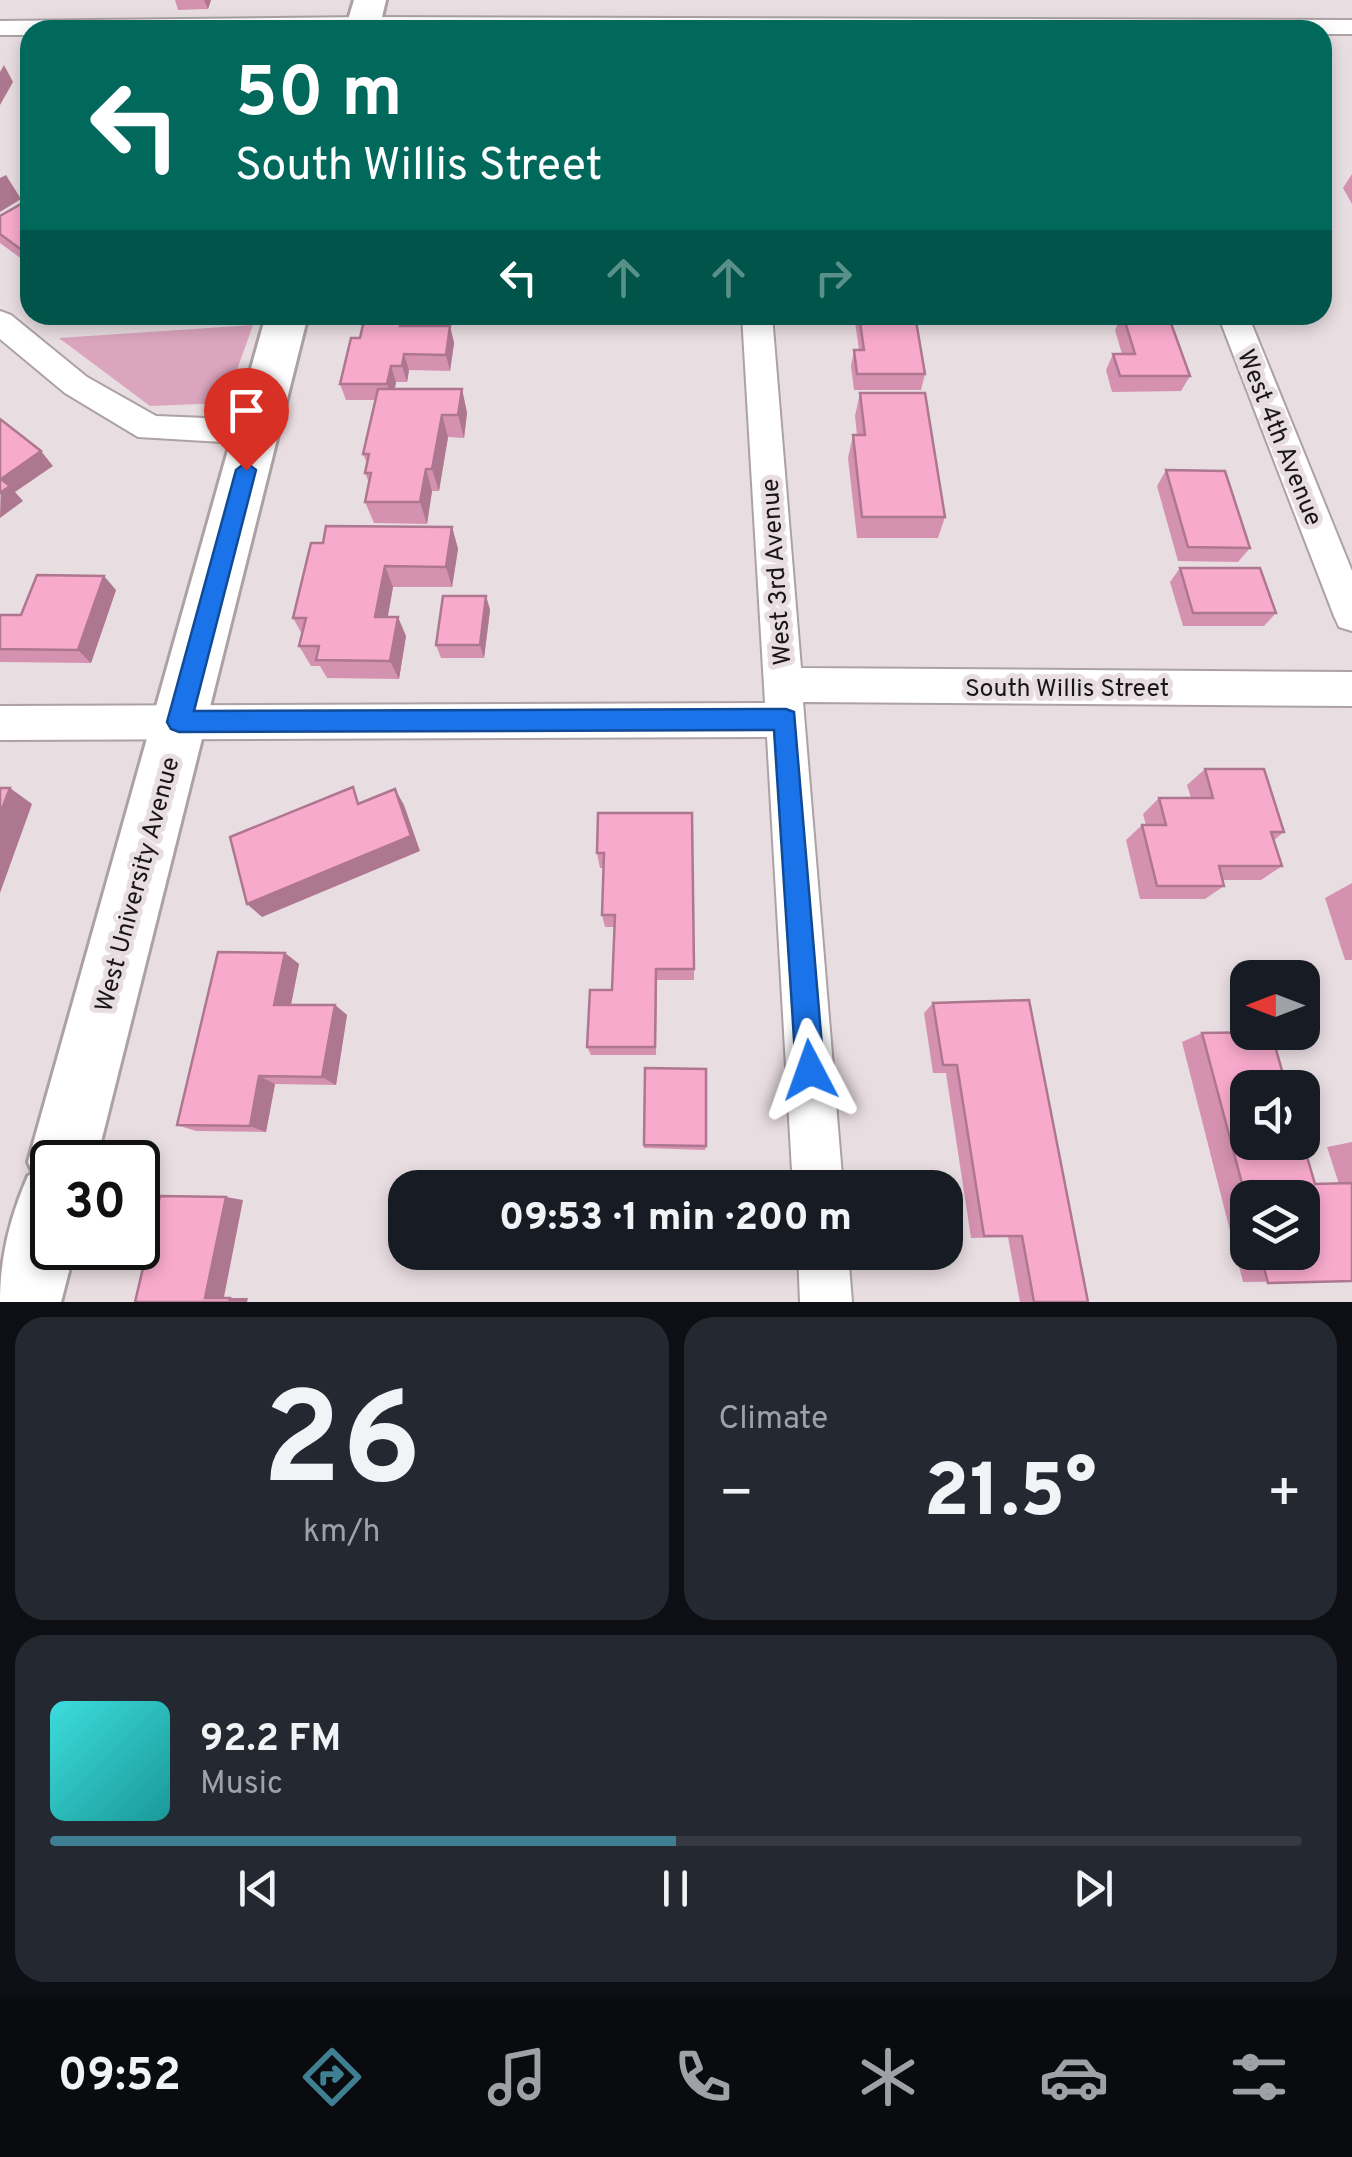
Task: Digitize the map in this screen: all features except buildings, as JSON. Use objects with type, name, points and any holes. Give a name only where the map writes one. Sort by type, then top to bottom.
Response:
[{"type":"street","points":[[292,20],[440,20]]},
{"type":"street","points":[[0,322],[76,385],[150,428],[256,432]]},
{"type":"street","name":"West University Avenue","points":[[68,1140],[284,325]]},
{"type":"street","name":"West 3rd Avenue","points":[[758,325],[817,1170]]},
{"type":"street","name":"West 4th Avenue","points":[[1237,325],[1352,616]]},
{"type":"street","name":"South Willis Street","points":[[0,724],[1352,690]]},
{"type":"street","points":[[26,1302],[34,1270]]},
{"type":"street","points":[[824,1270],[826,1302]]},
{"type":"shaded area","points":[[253,325],[225,403],[150,406],[59,338]]},
{"type":"route","points":[[246,470],[179,722],[786,720],[810,1070]]}]
